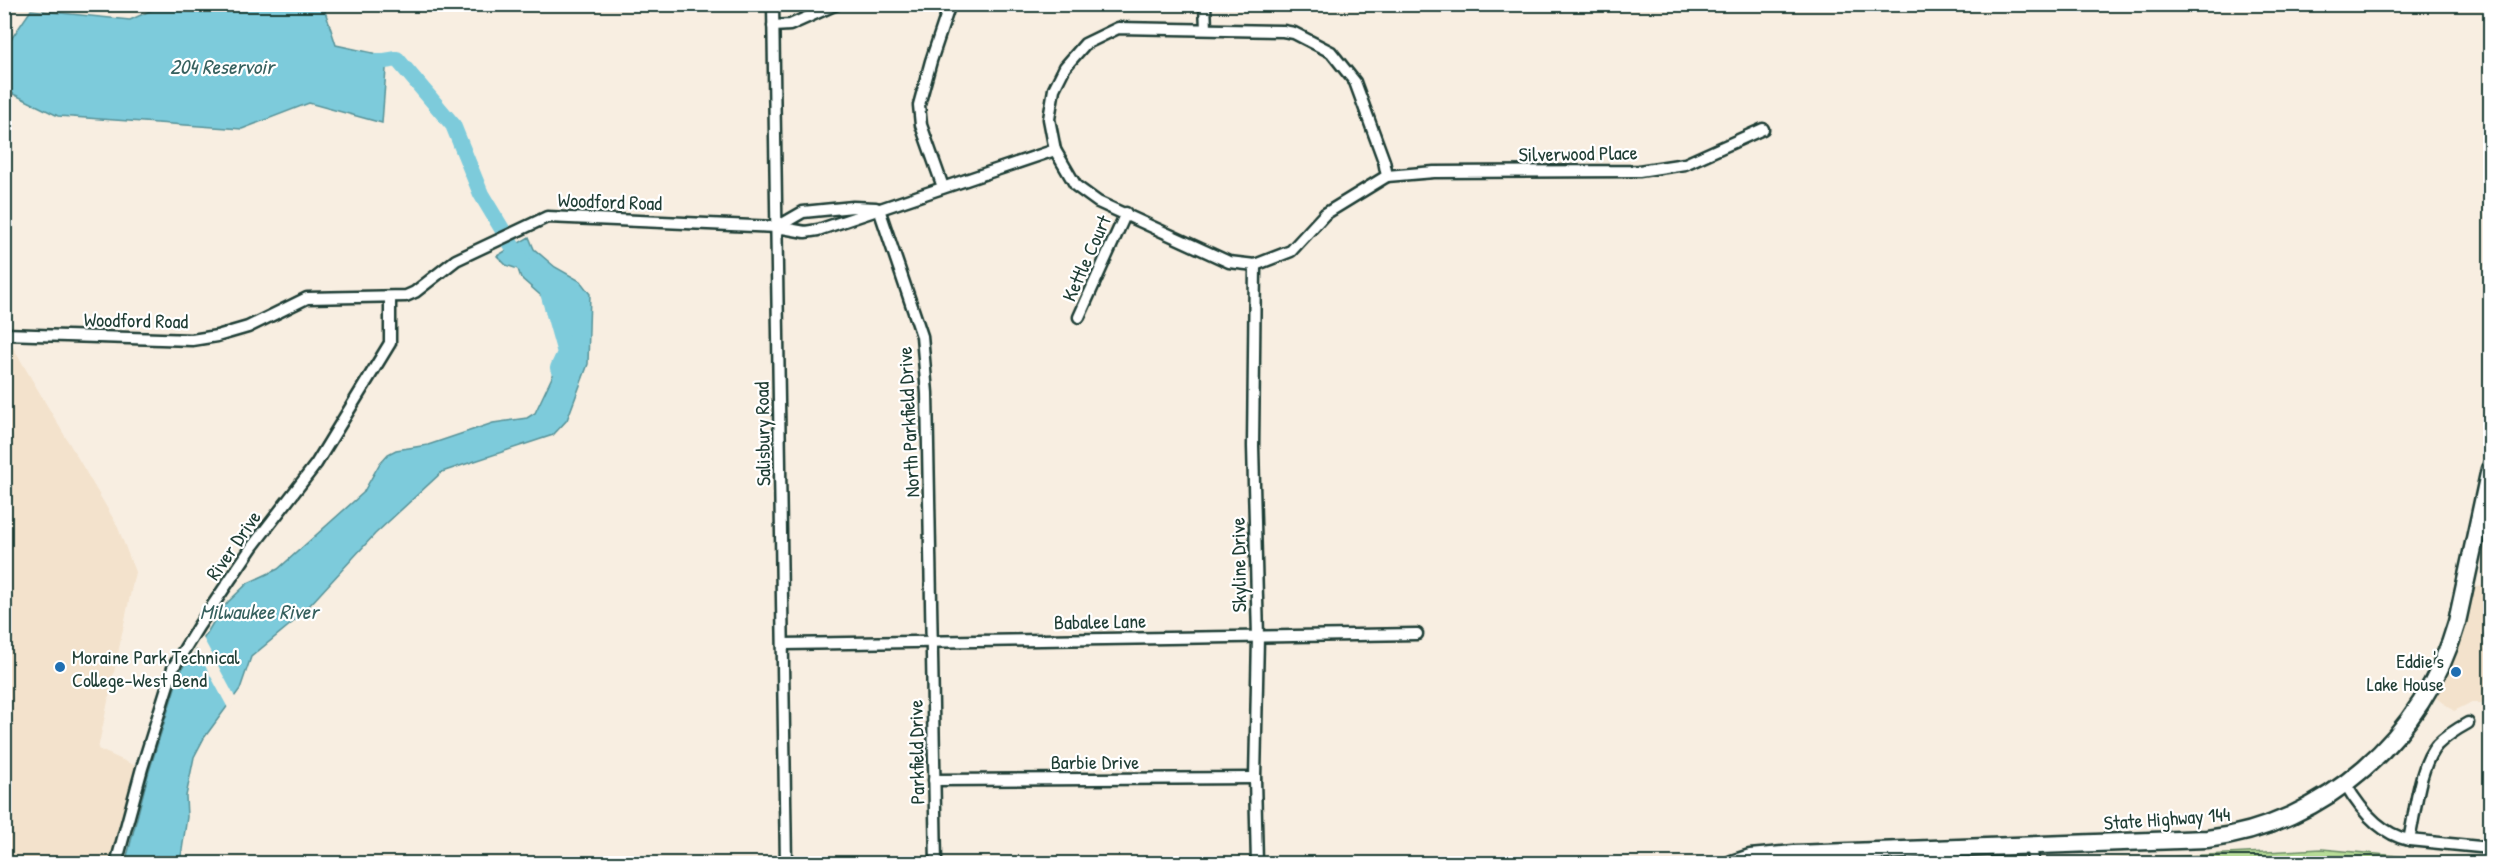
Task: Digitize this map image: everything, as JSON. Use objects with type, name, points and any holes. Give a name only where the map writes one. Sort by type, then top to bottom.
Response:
[{"type":"main road","name":"State Highway 144","points":[[1732,864],[1750,858],[1794,854],[2032,855],[2228,836],[2285,818],[2346,785],[2364,770],[2403,726],[2428,692],[2445,661],[2465,588],[2490,469]]},
{"type":"street","name":"Salisbury Road","points":[[773,4],[786,864]]},
{"type":"street","points":[[773,26],[790,25],[837,4]]},
{"type":"street","points":[[943,187],[921,124],[920,105],[931,61],[950,4]]},
{"type":"street","points":[[1205,4],[1206,30]]},
{"type":"street","points":[[1118,28],[1206,30],[1294,33],[1331,52],[1355,82],[1384,161],[1387,176],[1325,214],[1291,251],[1255,266],[1229,262],[1098,202],[1076,186],[1055,150],[1049,119],[1054,89],[1065,67],[1085,44],[1118,28]]},
{"type":"street","name":"Silverwood Place","points":[[1387,176],[1434,172],[1639,171],[1685,164],[1763,129]]},
{"type":"street","name":"Woodford Road","points":[[5,334],[192,340],[217,336],[248,327],[307,298],[406,296],[416,292],[456,260],[548,217],[777,226],[805,232],[818,230],[1055,150]]},
{"type":"street","name":"Woodford Road","points":[[777,226],[803,212],[853,207],[879,208]]},
{"type":"street","name":"North Parkfield Drive","points":[[879,208],[922,336],[927,393],[932,640]]},
{"type":"street","name":"Kettle Court","points":[[1080,316],[1125,213]]},
{"type":"street","name":"Skyline Drive","points":[[1255,266],[1253,446],[1258,637],[1255,778],[1257,864]]},
{"type":"street","name":"River Drive","points":[[116,864],[142,768],[173,668],[252,547],[316,464],[390,343],[390,297]]},
{"type":"street","name":"Babalee Lane","points":[[784,644],[1417,634]]},
{"type":"street","name":"Parkfield Drive","points":[[932,640],[936,864]]},
{"type":"street","points":[[2409,840],[2422,780],[2430,756],[2442,741],[2468,723]]},
{"type":"street","name":"Barbie Drive","points":[[934,780],[1255,778]]},
{"type":"street","points":[[2346,785],[2364,812],[2388,831],[2409,840],[2490,848]]},
{"type":"shaded area","name":"Moraine Park Technical College-West Bend","points":[[5,337],[117,525],[135,572],[98,749],[138,767],[112,863],[5,864]]},
{"type":"shaded area","points":[[2490,585],[2490,710],[2483,704],[2472,702],[2454,711],[2436,698],[2459,647],[2474,586]]},
{"type":"green space","points":[[2322,849],[2408,857],[2408,863],[2051,863]]},
{"type":"water","name":"204 Reservoir","points":[[163,5],[323,5],[336,45],[387,56],[382,123],[309,103],[242,129],[58,116],[5,90],[5,48],[31,10],[130,20]]},
{"type":"water","name":"Milwaukee River","points":[[529,237],[534,249],[555,267],[580,281],[590,294],[588,364],[567,420],[553,435],[442,472],[375,534],[298,618],[251,657],[240,689],[204,738],[194,757],[186,796],[187,817],[180,863],[125,864],[148,775],[178,678],[186,661],[194,655],[228,602],[248,583],[278,569],[363,493],[380,463],[388,454],[396,450],[428,445],[493,423],[527,418],[535,413],[562,356],[567,339],[564,327],[547,301],[521,278],[518,269],[506,265],[497,256]]},
{"type":"pier","points":[[202,636],[236,699],[229,710],[195,647]]},
{"type":"waterway","name":"Milwaukee River","points":[[366,64],[397,59],[453,125],[481,194],[523,264]]},
{"type":"waterway","name":"Milwaukee River","points":[[547,289],[565,353],[558,368]]},
{"type":"place","name":"Moraine Park Technical College-West Bend","points":[[60,667]]},
{"type":"place","name":"Eddie's Lake House","points":[[2456,672]]}]
